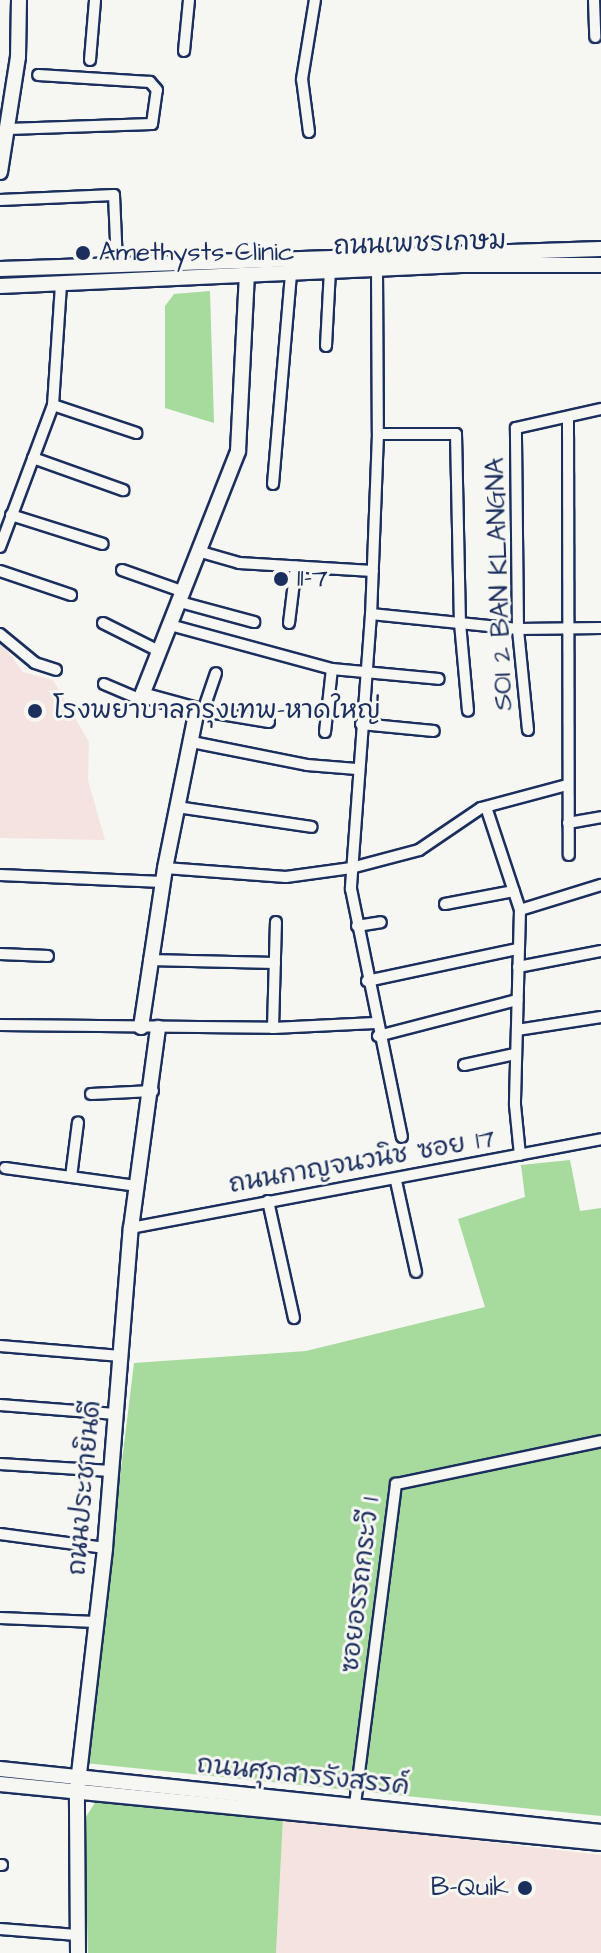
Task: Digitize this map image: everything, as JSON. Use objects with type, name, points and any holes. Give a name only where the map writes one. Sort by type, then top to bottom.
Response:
[{"type":"street","points":[[0,172],[18,57],[19,0]]},
{"type":"street","points":[[90,60],[95,0]]},
{"type":"street","points":[[184,51],[189,0]]},
{"type":"street","points":[[309,132],[302,79],[315,0]]},
{"type":"street","points":[[594,0],[595,37]]},
{"type":"street","points":[[8,129],[152,124],[157,90],[150,82],[38,75]]},
{"type":"street","points":[[0,200],[114,195],[117,265]]},
{"type":"street","name":"ถนนเพชรเกษม","points":[[0,269],[462,258],[601,249]]},
{"type":"street","name":"ถนนเพชรเกษม","points":[[0,286],[377,269],[462,258],[601,265]]},
{"type":"street","points":[[377,269],[378,434],[373,571],[351,868],[367,981],[402,1137]]},
{"type":"street","points":[[326,346],[330,270]]},
{"type":"street","points":[[273,484],[291,272]]},
{"type":"street","points":[[140,699],[201,552],[238,451],[247,275]]},
{"type":"street","points":[[0,547],[53,405],[61,283]]},
{"type":"street","points":[[53,405],[136,433]]},
{"type":"street","name":"SOI 2 BAN KLANGNA","points":[[528,730],[518,629],[516,428],[601,409]]},
{"type":"street","points":[[568,417],[566,628],[569,855]]},
{"type":"street","points":[[378,434],[456,434],[460,623],[468,711]]},
{"type":"street","points":[[33,458],[123,490]]},
{"type":"street","points":[[11,515],[103,544]]},
{"type":"street","points":[[201,552],[239,563],[373,571]]},
{"type":"street","points":[[289,623],[296,566]]},
{"type":"street","points":[[122,570],[182,597],[254,622]]},
{"type":"street","points":[[0,571],[71,595]]},
{"type":"street","points":[[371,614],[518,629],[601,628]]},
{"type":"street","points":[[103,623],[159,651]]},
{"type":"street","points":[[170,625],[332,669],[439,679]]},
{"type":"street","points":[[0,634],[35,663],[56,670]]},
{"type":"street","points":[[325,732],[332,669]]},
{"type":"street","points":[[141,1027],[149,960],[177,807],[200,711],[216,673]]},
{"type":"street","points":[[104,684],[140,699],[269,722]]},
{"type":"street","points":[[361,724],[434,731]]},
{"type":"street","points":[[192,742],[307,765],[357,769]]},
{"type":"street","points":[[0,875],[286,877],[351,868],[419,850],[481,808],[487,810],[567,785]]},
{"type":"street","points":[[177,807],[312,827]]},
{"type":"street","points":[[487,810],[520,910],[515,1054],[520,1155]]},
{"type":"street","points":[[568,823],[601,817]]},
{"type":"street","points":[[520,910],[601,885]]},
{"type":"street","points":[[445,904],[514,891]]},
{"type":"street","points":[[273,1028],[276,922]]},
{"type":"street","points":[[357,926],[381,922]]},
{"type":"street","points":[[367,981],[518,949]]},
{"type":"street","points":[[518,967],[601,951]]},
{"type":"street","points":[[0,954],[48,956]]},
{"type":"street","points":[[149,960],[275,963]]},
{"type":"street","points":[[378,1036],[517,1000]]},
{"type":"street","points":[[517,1030],[601,1017]]},
{"type":"street","points":[[0,1025],[273,1028],[375,1023]]},
{"type":"street","name":"ถนนประชายินดี","points":[[78,1953],[78,1784],[105,1548],[131,1228],[153,1091],[158,1028]]},
{"type":"street","points":[[464,1065],[515,1054]]},
{"type":"street","points":[[91,1094],[153,1091]]},
{"type":"street","points":[[71,1177],[78,1122]]},
{"type":"street","name":"ถนนกาญจนวนิช ซอย 17","points":[[131,1228],[268,1201],[396,1181],[601,1139]]},
{"type":"street","points":[[5,1168],[136,1186]]},
{"type":"street","points":[[396,1181],[416,1272]]},
{"type":"street","points":[[268,1201],[294,1318]]},
{"type":"street","points":[[0,1346],[121,1356]]},
{"type":"street","points":[[0,1405],[116,1414]]},
{"type":"street","name":"ซอยอรรถกระวี 1","points":[[355,1804],[396,1484],[601,1441]]},
{"type":"street","points":[[0,1464],[111,1471]]},
{"type":"street","points":[[0,1534],[105,1548]]},
{"type":"street","points":[[0,1618],[96,1622]]},
{"type":"street","name":"ถนนศุภสารรังสรรค์","points":[[0,1769],[78,1784],[601,1843]]},
{"type":"street","name":"ถนนศุภสารรังสรรค์","points":[[0,1784],[78,1784],[355,1804],[601,1832]]},
{"type":"street","points":[[0,1929],[77,1935]]},
{"type":"shaded area","name":"โรงพยาบาลกรุงเทพ-หาดใหญ่","points":[[0,641],[23,672],[53,680],[89,742],[88,780],[105,840],[0,838]]},
{"type":"shaded area","points":[[283,1818],[601,1855],[601,1953],[276,1953]]},
{"type":"green space","points":[[210,291],[214,423],[165,408],[165,306],[174,294]]},
{"type":"green space","points":[[570,1160],[580,1211],[601,1208],[601,1816],[85,1763],[134,1363],[306,1351],[485,1307],[458,1219],[525,1197],[521,1165]]},
{"type":"green space","points":[[98,1798],[283,1818],[276,1953],[88,1953],[84,1820]]},
{"type":"place","name":"Amethysts Clinic","points":[[83,253]]},
{"type":"place","name":"11-7","points":[[281,579]]},
{"type":"place","name":"โรงพยาบาลกรุงเทพ-หาดใหญ่","points":[[35,711]]},
{"type":"place","name":"B-Quik","points":[[525,1888]]}]
